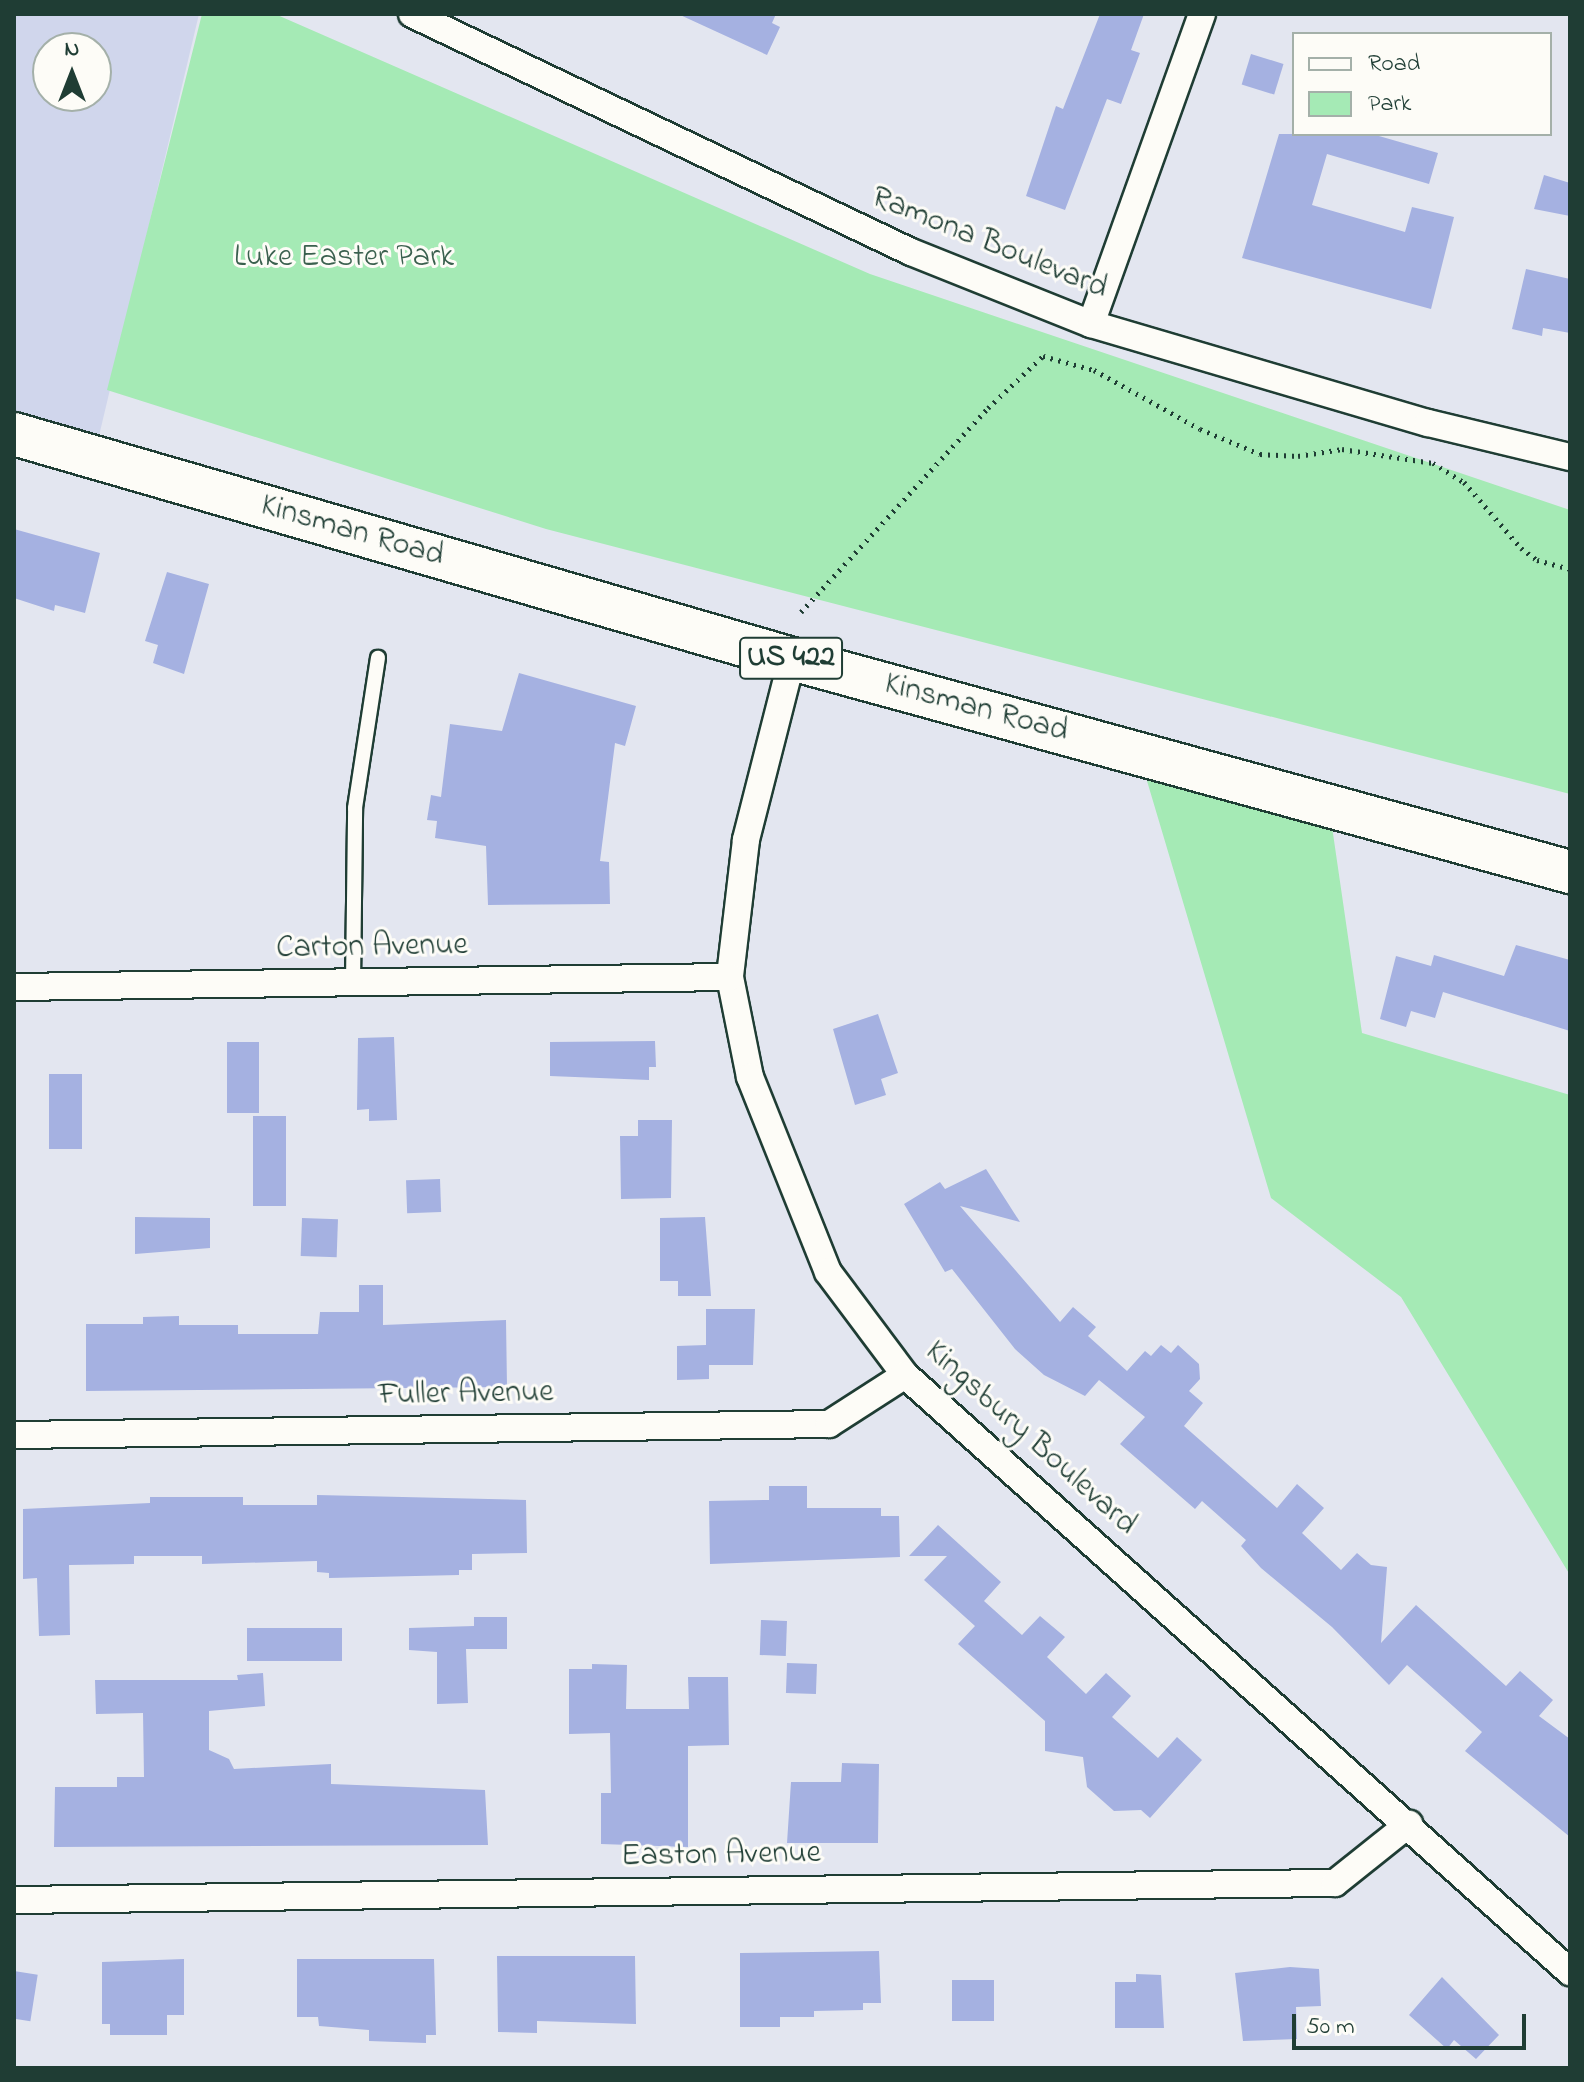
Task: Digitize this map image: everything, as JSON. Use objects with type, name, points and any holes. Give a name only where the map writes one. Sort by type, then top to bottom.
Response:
[{"type":"main road","name":"Kinsman Road","points":[[14,434],[792,659],[1570,872]]},
{"type":"street","name":"Ramona Boulevard","points":[[412,14],[911,252],[1091,324],[1428,423],[1570,457]]},
{"type":"street","points":[[1091,324],[1202,14]]},
{"type":"street","name":"Kingsbury Boulevard","points":[[792,659],[746,840],[730,977],[750,1077],[828,1272],[905,1375],[1409,1824],[1570,1972]]},
{"type":"street","name":"Carton Avenue","points":[[14,987],[730,977]]},
{"type":"street","name":"Fuller Avenue","points":[[14,1435],[829,1424],[905,1375]]},
{"type":"street","name":"Easton Avenue","points":[[14,1900],[1335,1883],[1409,1824]]},
{"type":"lane","points":[[353,983],[355,808],[378,658]]},
{"type":"path","points":[[801,612],[988,408],[1043,356],[1094,370],[1200,429],[1260,454],[1298,456],[1342,449],[1433,463],[1464,482],[1521,548],[1537,560],[1570,569]]},
{"type":"shaded area","points":[[14,14],[199,14],[94,457],[14,434]]},
{"type":"green space","name":"Luke Easter Park","points":[[202,14],[275,14],[870,274],[1570,510],[1570,794],[546,529],[107,390]]},
{"type":"green space","points":[[1139,754],[1329,806],[1362,1033],[1570,1095],[1570,1575],[1401,1297],[1271,1198]]},
{"type":"building","points":[[678,14],[776,14],[772,23],[780,27],[767,55]]},
{"type":"building","points":[[1100,14],[1144,14],[1131,50],[1140,53],[1121,104],[1107,99],[1065,210],[1026,196],[1056,106],[1063,109]]},
{"type":"building","points":[[1251,54],[1284,64],[1274,95],[1242,85]]},
{"type":"building","points":[[1279,134],[1379,136],[1438,153],[1429,184],[1327,154],[1312,205],[1405,232],[1412,207],[1454,217],[1431,309],[1242,258]]},
{"type":"building","points":[[1544,175],[1570,183],[1570,216],[1534,209]]},
{"type":"building","points":[[1526,269],[1570,279],[1570,333],[1543,328],[1542,336],[1512,329]]},
{"type":"building","points":[[14,529],[100,553],[85,613],[55,605],[54,611],[14,598]]},
{"type":"building","points":[[167,572],[209,584],[184,674],[153,663],[158,645],[145,641]]},
{"type":"building","points":[[519,673],[636,706],[625,746],[615,743],[600,861],[609,862],[610,904],[488,905],[486,846],[435,838],[437,821],[427,820],[431,795],[441,797],[450,724],[502,731]]},
{"type":"building","points":[[1516,945],[1570,960],[1570,1031],[1443,992],[1435,1018],[1411,1011],[1406,1027],[1380,1019],[1396,956],[1431,966],[1434,955],[1504,976]]},
{"type":"building","points":[[878,1014],[898,1073],[881,1079],[886,1095],[855,1105],[833,1029]]},
{"type":"building","points":[[394,1037],[397,1120],[369,1121],[369,1109],[357,1110],[358,1038]]},
{"type":"building","points":[[655,1041],[656,1067],[649,1067],[649,1080],[550,1076],[550,1042]]},
{"type":"building","points":[[227,1042],[259,1042],[259,1113],[227,1113]]},
{"type":"building","points":[[49,1074],[82,1074],[82,1149],[49,1149]]},
{"type":"building","points":[[253,1116],[286,1116],[286,1206],[253,1206]]},
{"type":"building","points":[[638,1120],[672,1120],[671,1198],[621,1199],[620,1136],[638,1136]]},
{"type":"building","points":[[986,1169],[1020,1222],[960,1206],[1060,1322],[1073,1307],[1096,1327],[1088,1336],[1127,1371],[1145,1351],[1151,1356],[1161,1345],[1171,1353],[1178,1345],[1199,1364],[1200,1379],[1189,1391],[1203,1403],[1184,1426],[1277,1508],[1297,1484],[1324,1508],[1302,1533],[1341,1570],[1357,1553],[1371,1565],[1387,1567],[1381,1643],[1416,1605],[1506,1686],[1520,1671],[1553,1700],[1539,1716],[1570,1739],[1570,1837],[1465,1751],[1482,1732],[1407,1665],[1389,1685],[1332,1627],[1261,1568],[1241,1546],[1246,1540],[1202,1501],[1195,1509],[1120,1444],[1145,1417],[1099,1380],[1085,1396],[1044,1375],[1015,1349],[952,1269],[945,1272],[904,1204],[940,1182],[945,1189]]},
{"type":"building","points":[[440,1179],[441,1212],[407,1213],[406,1180]]},
{"type":"building","points":[[135,1217],[210,1218],[210,1248],[135,1254]]},
{"type":"building","points":[[705,1217],[711,1296],[678,1296],[678,1281],[660,1281],[660,1218]]},
{"type":"building","points":[[302,1218],[338,1219],[337,1257],[301,1256]]},
{"type":"building","points":[[359,1285],[383,1285],[383,1325],[506,1320],[507,1387],[86,1391],[86,1324],[143,1324],[143,1317],[179,1316],[179,1325],[238,1325],[238,1334],[318,1334],[320,1312],[359,1312]]},
{"type":"building","points":[[706,1309],[755,1309],[753,1365],[709,1365],[709,1379],[677,1380],[677,1346],[706,1345]]},
{"type":"building","points":[[769,1486],[807,1486],[807,1508],[881,1508],[881,1516],[899,1516],[900,1557],[710,1564],[709,1501],[769,1500]]},
{"type":"building","points":[[317,1495],[526,1500],[527,1553],[472,1554],[472,1570],[459,1570],[459,1575],[329,1578],[329,1573],[317,1572],[317,1561],[202,1564],[202,1556],[134,1556],[134,1564],[69,1565],[70,1635],[39,1636],[37,1578],[23,1579],[23,1509],[150,1503],[150,1497],[243,1497],[243,1505],[317,1505]]},
{"type":"building","points":[[938,1525],[1001,1582],[984,1601],[1022,1635],[1040,1616],[1065,1637],[1047,1657],[1086,1694],[1106,1673],[1131,1696],[1112,1717],[1158,1758],[1177,1737],[1202,1760],[1150,1818],[1141,1810],[1114,1811],[1087,1787],[1083,1757],[1045,1751],[1045,1721],[958,1644],[975,1626],[924,1580],[947,1556],[909,1556]]},
{"type":"building","points":[[474,1617],[507,1617],[507,1649],[466,1649],[468,1703],[437,1704],[437,1652],[409,1650],[409,1628],[474,1626]]},
{"type":"building","points":[[761,1620],[787,1621],[786,1656],[760,1655]]},
{"type":"building","points":[[247,1628],[342,1628],[342,1661],[247,1661]]},
{"type":"building","points":[[787,1663],[817,1664],[816,1694],[786,1693]]},
{"type":"building","points":[[592,1664],[627,1665],[626,1709],[689,1709],[688,1677],[728,1677],[729,1745],[688,1746],[688,1847],[601,1844],[601,1793],[611,1793],[610,1733],[569,1734],[569,1669],[592,1669]]},
{"type":"building","points":[[263,1673],[265,1706],[209,1711],[209,1750],[229,1759],[234,1769],[331,1764],[331,1784],[485,1790],[488,1845],[54,1847],[55,1787],[117,1787],[117,1777],[144,1777],[143,1713],[96,1714],[95,1680],[238,1680],[237,1675]]},
{"type":"building","points":[[842,1763],[879,1764],[878,1843],[787,1843],[791,1782],[841,1782]]},
{"type":"building","points":[[879,1951],[881,2003],[863,2003],[863,2010],[814,2011],[814,2017],[780,2017],[780,2027],[740,2027],[740,1953]]},
{"type":"building","points":[[497,1956],[635,1956],[636,2024],[537,2021],[537,2033],[498,2032]]},
{"type":"building","points":[[184,1959],[184,2015],[167,2015],[167,2035],[110,2035],[110,2024],[102,2024],[102,1962]]},
{"type":"building","points":[[297,1959],[434,1959],[436,2035],[426,2035],[426,2043],[369,2041],[369,2030],[319,2026],[318,2017],[297,2017]]},
{"type":"building","points":[[1290,1967],[1319,1969],[1321,2006],[1296,2007],[1297,2039],[1243,2041],[1235,1973]]},
{"type":"building","points":[[14,1971],[38,1975],[30,2021],[14,2019]]},
{"type":"building","points":[[1136,1974],[1161,1975],[1164,2028],[1115,2028],[1115,1982],[1136,1982]]},
{"type":"building","points":[[1442,1977],[1499,2035],[1476,2059],[1454,2040],[1447,2049],[1409,2015]]},
{"type":"building","points":[[952,1980],[994,1980],[994,2021],[952,2021]]}]
